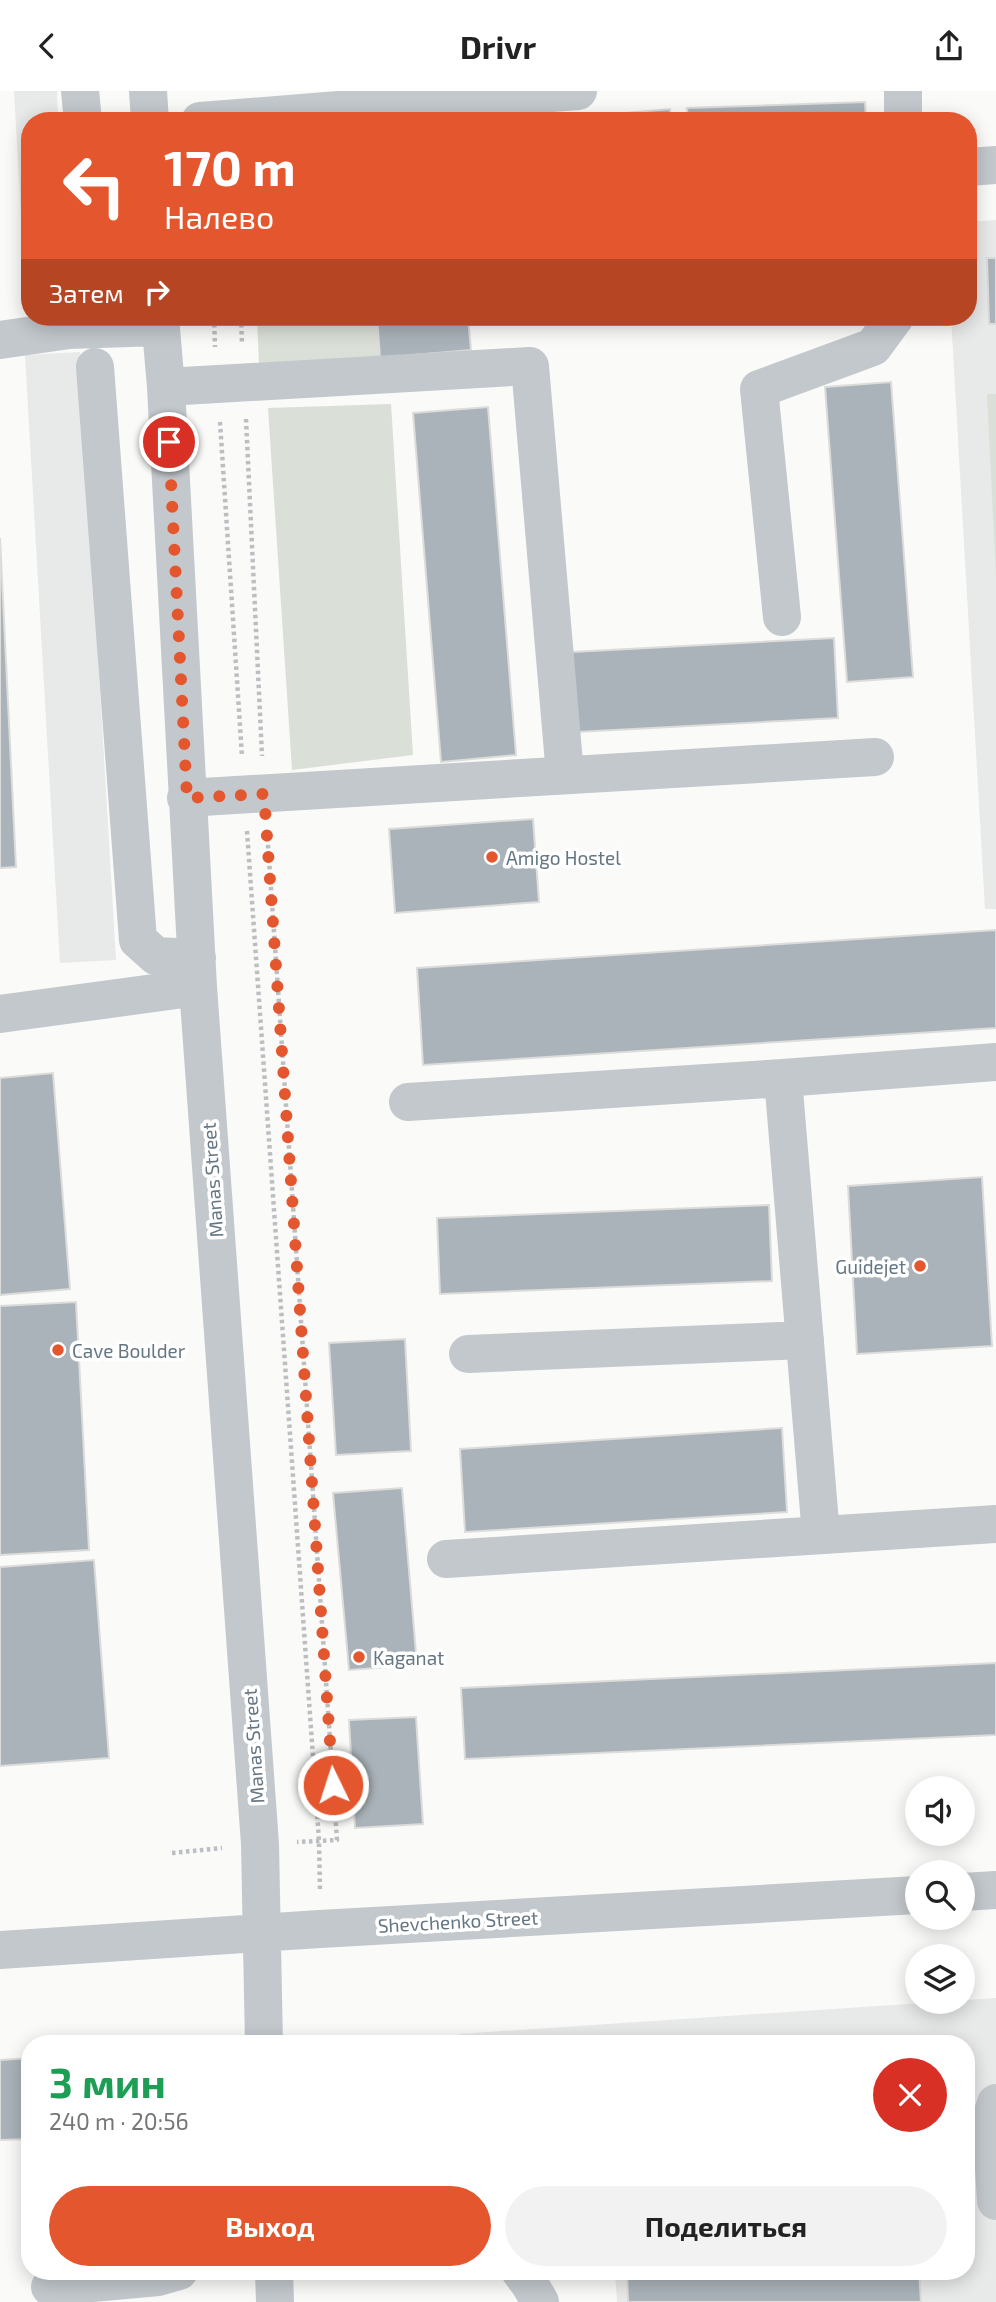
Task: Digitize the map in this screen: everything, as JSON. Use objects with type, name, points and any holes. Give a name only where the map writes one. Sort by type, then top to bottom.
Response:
[{"type":"street","points":[[80,91],[82,112]]},
{"type":"street","points":[[148,91],[149,112]]},
{"type":"street","points":[[313,112],[578,91]]},
{"type":"street","points":[[903,91],[903,112]]},
{"type":"street","points":[[977,166],[996,165]]},
{"type":"street","points":[[11,347],[69,330],[107,326]]},
{"type":"street","name":"Manas Street","points":[[146,326],[166,387],[198,972],[260,1844],[264,2035]]},
{"type":"street","points":[[782,617],[759,389],[873,347],[888,326]]},
{"type":"street","points":[[166,387],[530,366],[565,775]]},
{"type":"street","points":[[95,367],[138,940],[156,956],[198,972]]},
{"type":"street","points":[[187,798],[875,757]]},
{"type":"street","points":[[0,1014],[198,972]]},
{"type":"street","points":[[408,1102],[996,1062]]},
{"type":"street","points":[[783,1078],[821,1535]]},
{"type":"street","points":[[468,1354],[805,1340]]},
{"type":"street","points":[[446,1559],[996,1524]]},
{"type":"street","points":[[975,1891],[996,1890]]},
{"type":"street","name":"Shevchenko Street","points":[[0,1950],[905,1896]]},
{"type":"street","points":[[996,2103],[991,2119],[996,2201]]},
{"type":"street","points":[[50,2287],[126,2280]]},
{"type":"street","points":[[274,2280],[275,2302]]},
{"type":"street","points":[[527,2280],[540,2302]]},
{"type":"path","points":[[216,326],[231,384],[319,1841],[320,1929]]},
{"type":"path","points":[[239,326],[231,384],[255,794],[337,1840],[319,1841]]},
{"type":"shaded area","points":[[14,91],[57,91],[58,112],[21,112],[21,216]]},
{"type":"shaded area","points":[[996,220],[996,909],[985,909],[952,326],[977,326],[977,221]]},
{"type":"shaded area","points":[[257,326],[378,326],[380,358],[259,365]]},
{"type":"shaded area","points":[[80,352],[116,960],[60,963],[25,355]]},
{"type":"shaded area","points":[[987,394],[996,394],[996,576]]},
{"type":"shaded area","points":[[391,404],[413,755],[292,770],[268,408]]},
{"type":"shaded area","points":[[996,1998],[996,2302],[617,2302],[616,2280],[975,2280],[975,2035],[459,2035],[905,2004],[905,2014],[975,2014],[975,1999]]},
{"type":"building","points":[[865,102],[866,112],[687,112],[687,108]]},
{"type":"building","points":[[670,109],[670,112],[636,112]]},
{"type":"building","points":[[987,258],[996,258],[996,324],[989,324]]},
{"type":"building","points":[[378,326],[469,326],[471,350],[380,358]]},
{"type":"building","points":[[891,382],[913,677],[847,682],[825,387]]},
{"type":"building","points":[[488,407],[516,755],[441,762],[413,413]]},
{"type":"building","points":[[0,538],[16,867],[0,868]]},
{"type":"building","points":[[834,638],[838,718],[577,732],[572,652]]},
{"type":"building","points":[[533,819],[539,902],[395,913],[389,829]]},
{"type":"building","points":[[996,930],[996,1028],[423,1065],[417,968]]},
{"type":"building","points":[[53,1073],[70,1289],[0,1295],[0,1078]]},
{"type":"building","name":"Guidejet","points":[[982,1177],[992,1346],[857,1354],[848,1186]]},
{"type":"building","points":[[769,1205],[772,1281],[440,1294],[437,1218]]},
{"type":"building","points":[[76,1302],[89,1550],[0,1555],[0,1306]]},
{"type":"building","points":[[405,1339],[411,1451],[336,1455],[329,1343]]},
{"type":"building","points":[[782,1428],[787,1512],[465,1532],[460,1449]]},
{"type":"building","points":[[402,1488],[417,1665],[349,1670],[333,1493]]},
{"type":"building","points":[[94,1560],[109,1758],[0,1766],[0,1567]]},
{"type":"building","points":[[996,1663],[996,1735],[465,1759],[461,1688]]},
{"type":"building","points":[[416,1717],[423,1824],[355,1828],[349,1720]]},
{"type":"building","points":[[21,2059],[21,2139],[0,2140],[0,2060]]},
{"type":"building","points":[[627,2280],[920,2280],[921,2302],[628,2302]]},
{"type":"place","name":"Amigo Hostel","points":[[492,857]]},
{"type":"place","name":"Guidejet","points":[[920,1266]]},
{"type":"place","name":"Cave Boulder","points":[[58,1350]]},
{"type":"place","name":"Kaganat","points":[[359,1657]]},
{"type":"route","points":[[169,442],[187,798],[264,794],[333,1785]]}]
